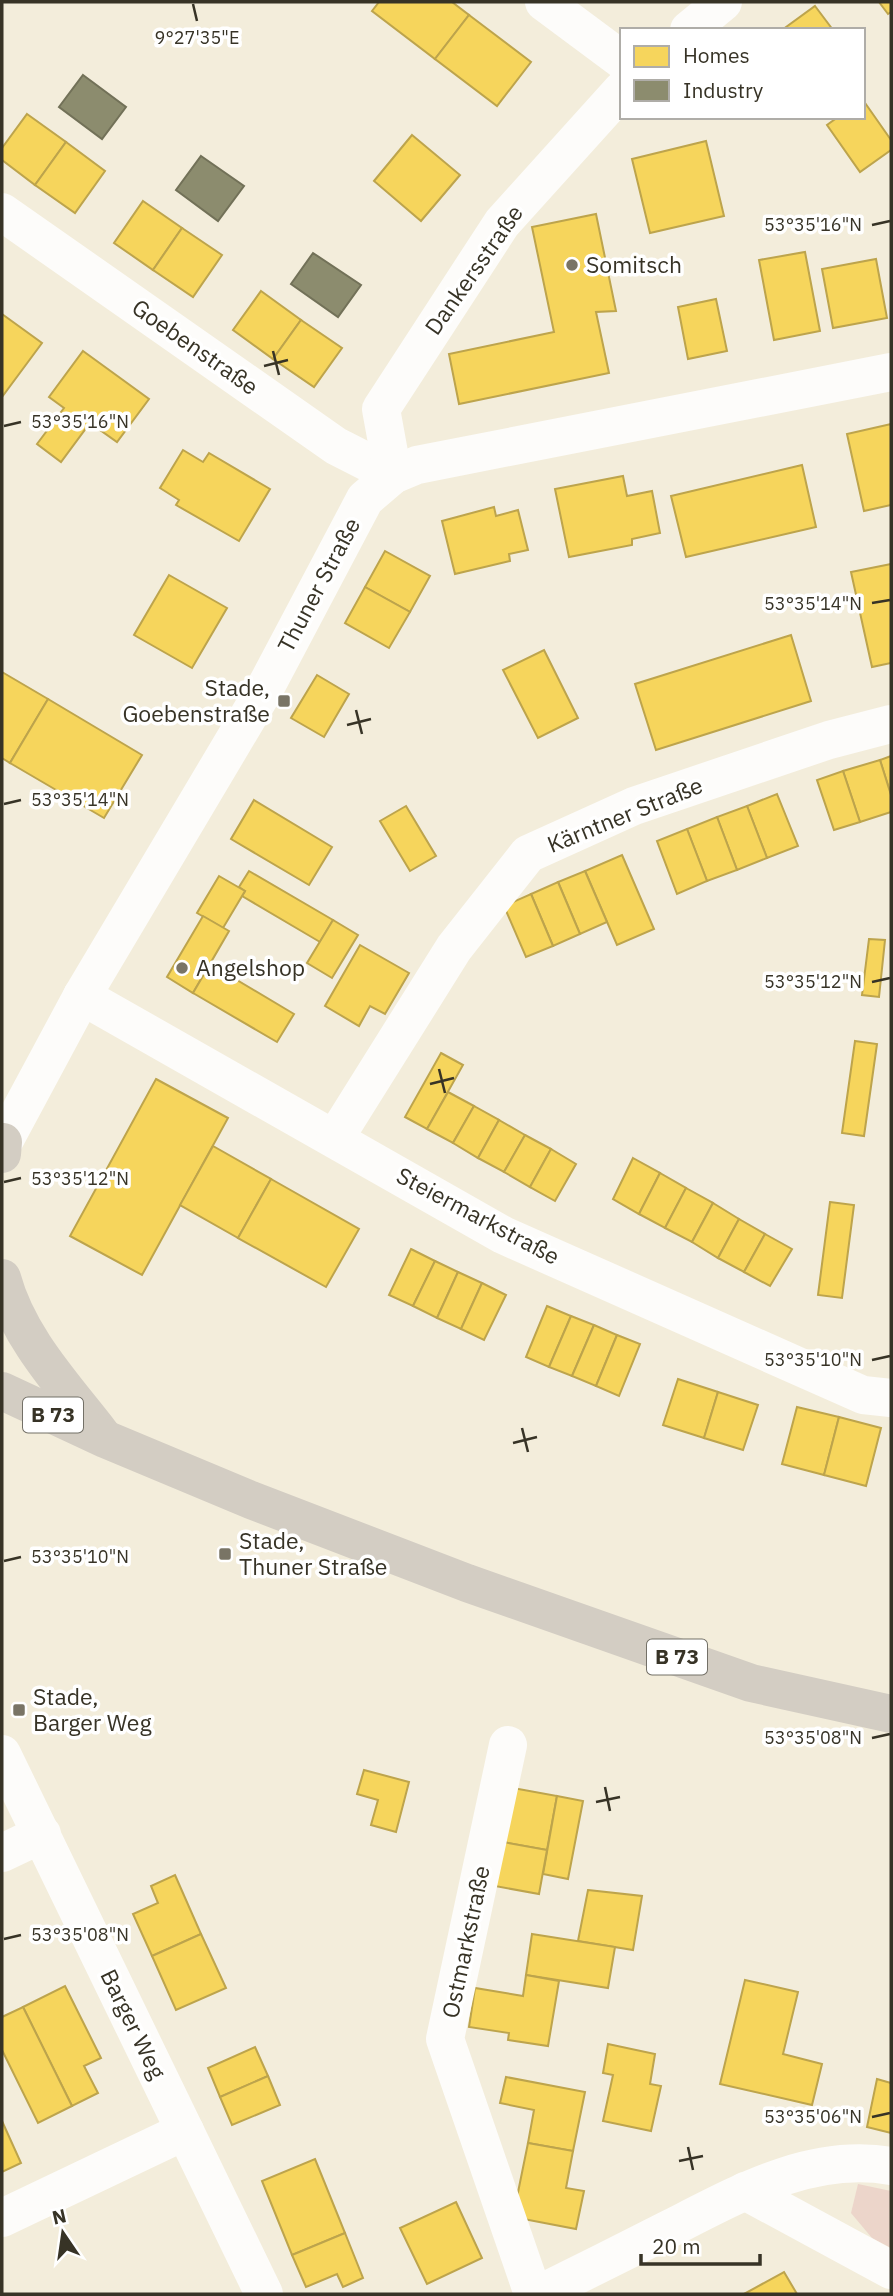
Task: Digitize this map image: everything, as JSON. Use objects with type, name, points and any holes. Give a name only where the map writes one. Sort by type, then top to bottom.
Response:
[{"type":"main road","points":[[2,1278],[8,1303],[32,1344],[105,1438]]},
{"type":"main road","name":"B 73","points":[[2,1391],[105,1438],[309,1524],[455,1578],[751,1683],[891,1714]]},
{"type":"street","points":[[544,2],[620,59]]},
{"type":"street","points":[[691,28],[723,2]]},
{"type":"street","name":"Dankersstraße","points":[[393,475],[381,409],[502,223],[620,92]]},
{"type":"street","name":"Goebenstraße","points":[[2,212],[336,446],[393,475]]},
{"type":"street","name":"Thuner Straße","points":[[2,1147],[82,996],[264,690],[365,499],[393,475],[417,465],[891,372]]},
{"type":"street","name":"Kärntner Straße","points":[[335,1138],[454,948],[528,854],[634,806],[829,740],[891,724]]},
{"type":"street","name":"Steiermarkstraße","points":[[82,996],[503,1235],[863,1395],[891,1398]]},
{"type":"street","name":"Ostmarkstraße","points":[[508,1745],[445,2039],[533,2294]]},
{"type":"street","name":"Barger Weg","points":[[2,1754],[264,2294]]},
{"type":"street","points":[[2,1853],[42,1834]]},
{"type":"street","points":[[2,2218],[185,2131]]},
{"type":"street","points":[[539,2294],[745,2191],[797,2171],[866,2162],[891,2166]]},
{"type":"street","points":[[745,2191],[891,2270]]},
{"type":"shaded area","points":[[858,2184],[891,2191],[891,2248],[872,2238],[851,2213]]},
{"type":"building: Homes","points":[[379,2],[452,2],[469,15],[435,59],[372,11]]},
{"type":"building: Homes","points":[[879,2],[891,2],[891,12],[888,14]]},
{"type":"building: Homes","points":[[815,6],[832,28],[785,28]]},
{"type":"building: Homes","points":[[469,15],[531,62],[497,106],[435,59]]},
{"type":"building: Homes","points":[[865,103],[891,140],[891,150],[860,172],[827,125],[835,119],[865,119]]},
{"type":"building: Homes","points":[[27,114],[66,142],[35,185],[2,160],[2,148]]},
{"type":"building: Homes","points":[[412,135],[460,175],[421,221],[374,181]]},
{"type":"building: Homes","points":[[706,141],[724,216],[650,233],[632,159]]},
{"type":"building: Homes","points":[[66,142],[105,171],[75,213],[35,185]]},
{"type":"building: Homes","points":[[143,201],[182,228],[153,270],[114,243]]},
{"type":"building: Homes","points":[[596,214],[616,311],[596,312],[609,373],[459,404],[449,354],[554,332],[532,227]]},
{"type":"building: Homes","points":[[182,228],[222,255],[193,297],[153,270]]},
{"type":"building: Homes","points":[[805,252],[820,331],[774,340],[759,260]]},
{"type":"building: Homes","points":[[876,259],[887,318],[833,328],[822,269]]},
{"type":"building: Homes","points":[[261,291],[301,320],[273,359],[233,330]]},
{"type":"building: Homes","points":[[716,299],[727,351],[688,359],[678,307]]},
{"type":"building: Homes","points":[[2,314],[42,343],[2,397]]},
{"type":"building: Homes","points":[[301,320],[342,348],[314,387],[273,359]]},
{"type":"building: Homes","points":[[83,351],[149,399],[117,442],[90,423],[61,462],[37,444],[64,408],[49,397]]},
{"type":"building: Homes","points":[[891,424],[891,505],[864,511],[847,434]]},
{"type":"building: Homes","points":[[183,450],[203,462],[209,453],[270,489],[239,541],[176,505],[179,500],[160,488]]},
{"type":"building: Homes","points":[[802,465],[816,527],[686,557],[671,496]]},
{"type":"building: Homes","points":[[623,476],[627,496],[652,491],[660,533],[632,539],[632,545],[569,557],[555,489]]},
{"type":"building: Homes","points":[[494,507],[496,516],[518,510],[528,550],[509,554],[510,561],[455,574],[442,521]]},
{"type":"building: Homes","points":[[385,551],[430,576],[410,612],[365,587]]},
{"type":"building: Homes","points":[[891,564],[891,663],[872,667],[851,572]]},
{"type":"building: Homes","points":[[169,575],[227,608],[192,668],[134,635]]},
{"type":"building: Homes","points":[[365,587],[410,612],[389,648],[345,623]]},
{"type":"building: Homes","points":[[791,635],[811,701],[656,750],[635,684]]},
{"type":"building: Homes","points":[[544,650],[578,718],[538,738],[503,670]]},
{"type":"building: Homes","points":[[2,672],[48,699],[10,763],[2,758]]},
{"type":"building: Homes","points":[[317,675],[349,694],[324,737],[291,718]]},
{"type":"building: Homes","points":[[48,699],[142,755],[104,818],[10,763]]},
{"type":"building: Homes","points":[[891,756],[891,795],[880,760]]},
{"type":"building: Homes","points":[[880,760],[891,795],[891,812],[860,822],[843,771]]},
{"type":"building: Homes","points":[[843,771],[860,822],[834,830],[817,780]]},
{"type":"building: Homes","points":[[777,794],[798,846],[767,858],[747,806]]},
{"type":"building: Homes","points":[[254,800],[332,847],[309,885],[231,839]]},
{"type":"building: Homes","points":[[406,806],[436,856],[410,871],[380,821]]},
{"type":"building: Homes","points":[[747,806],[767,858],[737,870],[717,817]]},
{"type":"building: Homes","points":[[717,817],[737,870],[707,881],[687,829]]},
{"type":"building: Homes","points":[[687,829],[707,881],[677,894],[657,841]]},
{"type":"building: Homes","points":[[622,855],[654,929],[617,945],[585,871]]},
{"type":"building: Homes","points":[[249,871],[333,920],[320,942],[242,896],[245,891],[239,887]]},
{"type":"building: Homes","points":[[585,871],[607,922],[580,934],[558,882]]},
{"type":"building: Homes","points":[[219,876],[245,891],[223,928],[197,913]]},
{"type":"building: Homes","points":[[558,882],[580,934],[553,946],[531,894]]},
{"type":"building: Homes","points":[[531,894],[553,946],[526,957],[504,906]]},
{"type":"building: Homes","points":[[203,916],[229,931],[193,993],[167,977]]},
{"type":"building: Homes","points":[[333,920],[358,935],[332,978],[307,963]]},
{"type":"building: Homes","points":[[869,939],[885,940],[879,997],[862,995]]},
{"type":"building: Homes","points":[[360,945],[409,973],[385,1014],[370,1006],[359,1026],[325,1006]]},
{"type":"building: Homes","points":[[210,964],[294,1014],[277,1042],[193,993]]},
{"type":"building: Homes","points":[[855,1041],[877,1044],[864,1136],[842,1133]]},
{"type":"building: Homes","points":[[441,1053],[463,1065],[427,1129],[405,1117]]},
{"type":"building: Homes","points":[[156,1079],[228,1118],[142,1275],[70,1236]]},
{"type":"building: Homes","points":[[448,1092],[474,1106],[453,1143],[427,1129]]},
{"type":"building: Homes","points":[[474,1106],[499,1120],[478,1158],[453,1143]]},
{"type":"building: Homes","points":[[499,1120],[525,1135],[504,1172],[478,1158]]},
{"type":"building: Homes","points":[[525,1135],[551,1149],[530,1187],[504,1172]]},
{"type":"building: Homes","points":[[213,1146],[271,1179],[238,1238],[180,1205]]},
{"type":"building: Homes","points":[[551,1149],[576,1164],[555,1201],[530,1187]]},
{"type":"building: Homes","points":[[633,1158],[660,1173],[639,1214],[613,1199]]},
{"type":"building: Homes","points":[[660,1173],[686,1188],[665,1228],[639,1214]]},
{"type":"building: Homes","points":[[271,1179],[359,1229],[326,1287],[238,1238]]},
{"type":"building: Homes","points":[[686,1188],[713,1203],[692,1242],[665,1228]]},
{"type":"building: Homes","points":[[830,1202],[854,1205],[842,1298],[818,1295]]},
{"type":"building: Homes","points":[[713,1203],[739,1219],[718,1258],[692,1242]]},
{"type":"building: Homes","points":[[739,1219],[765,1234],[744,1272],[718,1258]]},
{"type":"building: Homes","points":[[765,1234],[792,1249],[770,1286],[744,1272]]},
{"type":"building: Homes","points":[[411,1249],[435,1261],[413,1306],[389,1295]]},
{"type":"building: Homes","points":[[435,1261],[458,1272],[437,1318],[413,1306]]},
{"type":"building: Homes","points":[[458,1272],[482,1283],[461,1329],[437,1318]]},
{"type":"building: Homes","points":[[482,1283],[506,1295],[484,1340],[461,1329]]},
{"type":"building: Homes","points":[[547,1306],[571,1316],[549,1367],[526,1357]]},
{"type":"building: Homes","points":[[571,1316],[594,1325],[572,1376],[549,1367]]},
{"type":"building: Homes","points":[[594,1325],[617,1335],[596,1386],[572,1376]]},
{"type":"building: Homes","points":[[617,1335],[640,1344],[619,1396],[596,1386]]},
{"type":"building: Homes","points":[[678,1379],[718,1392],[704,1438],[663,1425]]},
{"type":"building: Homes","points":[[718,1392],[758,1405],[743,1450],[704,1438]]},
{"type":"building: Homes","points":[[797,1407],[839,1417],[824,1475],[782,1464]]},
{"type":"building: Homes","points":[[839,1417],[881,1428],[866,1486],[824,1475]]},
{"type":"building: Homes","points":[[364,1770],[409,1782],[396,1832],[371,1825],[378,1800],[357,1794]]},
{"type":"building: Homes","points":[[513,1788],[557,1796],[547,1850],[503,1842]]},
{"type":"building: Homes","points":[[557,1796],[583,1801],[568,1879],[543,1874]]},
{"type":"building: Homes","points":[[503,1842],[547,1850],[539,1894],[495,1886]]},
{"type":"building: Homes","points":[[175,1875],[201,1934],[152,1956],[133,1914],[158,1903],[151,1886]]},
{"type":"building: Homes","points":[[588,1890],[642,1896],[633,1950],[578,1941]]},
{"type":"building: Homes","points":[[201,1934],[226,1988],[176,2010],[152,1956]]},
{"type":"building: Homes","points":[[532,1934],[615,1947],[608,1988],[526,1975]]},
{"type":"building: Homes","points":[[526,1975],[559,1981],[548,2046],[508,2040],[509,2033],[469,2027],[475,1988],[523,1996]]},
{"type":"building: Homes","points":[[745,1980],[798,1992],[783,2054],[822,2064],[812,2105],[720,2084]]},
{"type":"building: Homes","points":[[65,1986],[101,2058],[84,2066],[98,2093],[72,2106],[23,2007]]},
{"type":"building: Homes","points":[[23,2007],[72,2106],[38,2123],[2,2050],[2,2017]]},
{"type":"building: Homes","points":[[608,2044],[655,2054],[650,2084],[661,2086],[651,2131],[603,2121],[613,2075],[603,2073]]},
{"type":"building: Homes","points":[[255,2047],[268,2076],[220,2097],[208,2068]]},
{"type":"building: Homes","points":[[268,2076],[280,2105],[232,2125],[220,2097]]},
{"type":"building: Homes","points":[[506,2077],[585,2092],[573,2151],[528,2143],[534,2110],[500,2103]]},
{"type":"building: Homes","points":[[877,2079],[891,2083],[891,2133],[867,2127]]},
{"type":"building: Homes","points":[[2,2121],[21,2163],[2,2172]]},
{"type":"building: Homes","points":[[528,2143],[573,2151],[566,2188],[584,2191],[576,2229],[513,2217]]},
{"type":"building: Homes","points":[[315,2159],[345,2233],[292,2255],[262,2181]]},
{"type":"building: Homes","points":[[456,2202],[482,2258],[427,2284],[400,2228]]},
{"type":"building: Homes","points":[[345,2233],[363,2278],[343,2287],[337,2274],[306,2287],[292,2255]]},
{"type":"building: Homes","points":[[784,2272],[797,2294],[744,2294]]},
{"type":"building: Industry","points":[[83,75],[126,107],[102,139],[59,107]]},
{"type":"building: Industry","points":[[201,156],[244,186],[218,221],[176,190]]},
{"type":"building: Industry","points":[[313,253],[361,285],[338,317],[291,284]]},
{"type":"place","name":"Somitsch","points":[[572,265]]},
{"type":"place","name":"Stade, Goebenstraße","points":[[284,701]]},
{"type":"place","name":"Angelshop","points":[[182,968]]},
{"type":"place","name":"Stade, Thuner Straße","points":[[225,1554]]},
{"type":"place","name":"Stade, Barger Weg","points":[[19,1710]]}]
